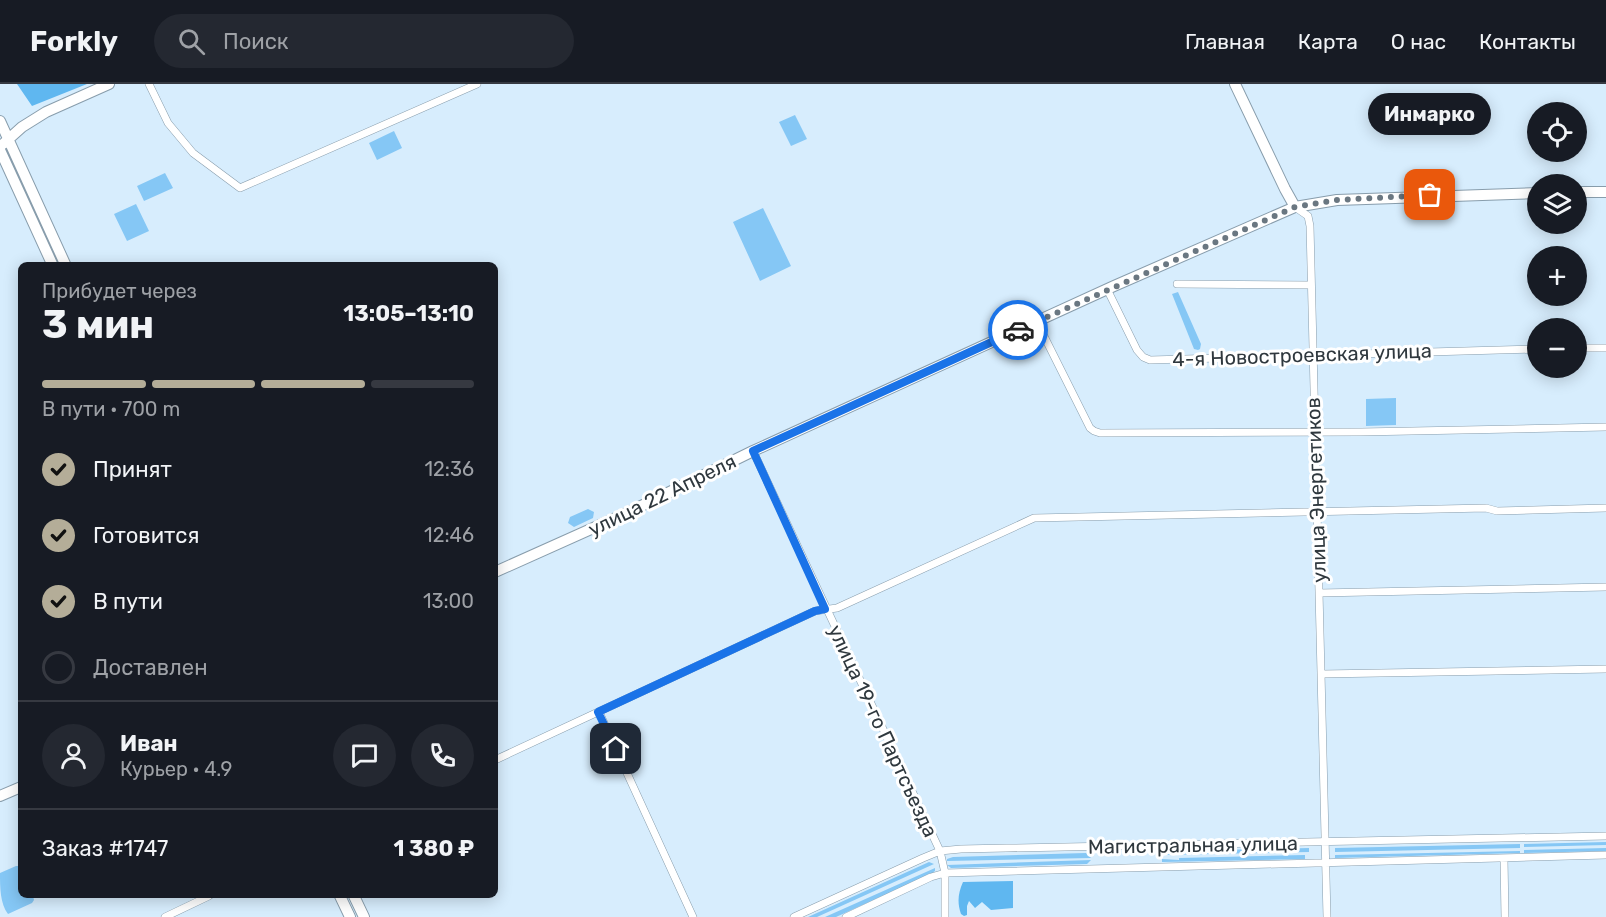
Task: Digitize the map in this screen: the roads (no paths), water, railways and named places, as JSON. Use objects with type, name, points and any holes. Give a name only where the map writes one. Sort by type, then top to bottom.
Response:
[{"type":"main road","points":[[3,145],[22,127],[46,112],[109,84]]},
{"type":"main road","name":"улица Энергетиков","points":[[1235,84],[1295,207]]},
{"type":"main road","points":[[0,121],[3,145],[51,262]]},
{"type":"main road","points":[[3,145],[64,262]]},
{"type":"main road","points":[[1587,192],[1606,192]]},
{"type":"main road","name":"улица 22 Апреля","points":[[498,571],[1107,289],[1295,207],[1337,200],[1449,194],[1527,193]]},
{"type":"main road","points":[[0,796],[18,788]]},
{"type":"main road","points":[[341,898],[350,917]]},
{"type":"main road","points":[[355,898],[364,917]]},
{"type":"street","points":[[149,84],[168,123],[193,153],[240,188],[477,84]]},
{"type":"street","name":"улица Энергетиков","points":[[1295,207],[1308,216],[1310,226],[1327,917]]},
{"type":"street","points":[[1177,284],[1311,285]]},
{"type":"street","name":"4-я Новостроевская улица","points":[[1107,289],[1137,350],[1143,357],[1150,360],[1527,349]]},
{"type":"street","points":[[1037,322],[1090,428],[1094,431],[1143,433],[1361,432],[1606,427]]},
{"type":"street","points":[[1587,348],[1606,348]]},
{"type":"street","name":"улица 19-го Партсъезда","points":[[753,451],[940,851],[945,873],[945,917]]},
{"type":"street","points":[[498,759],[815,611],[837,608],[1034,519],[1316,511],[1486,508],[1497,512],[1606,508]]},
{"type":"street","points":[[1319,593],[1606,587]]},
{"type":"street","points":[[1322,674],[1606,669]]},
{"type":"street","points":[[598,712],[693,917]]},
{"type":"street","name":"Магистральная улица","points":[[794,917],[940,851],[1606,836]]},
{"type":"street","name":"Магистральная улица","points":[[846,917],[931,877],[945,873],[1606,855]]},
{"type":"street","points":[[1504,858],[1505,917]]},
{"type":"street","points":[[165,917],[205,898]]},
{"type":"place","name":"Инмарко","points":[[1430,195]]}]
